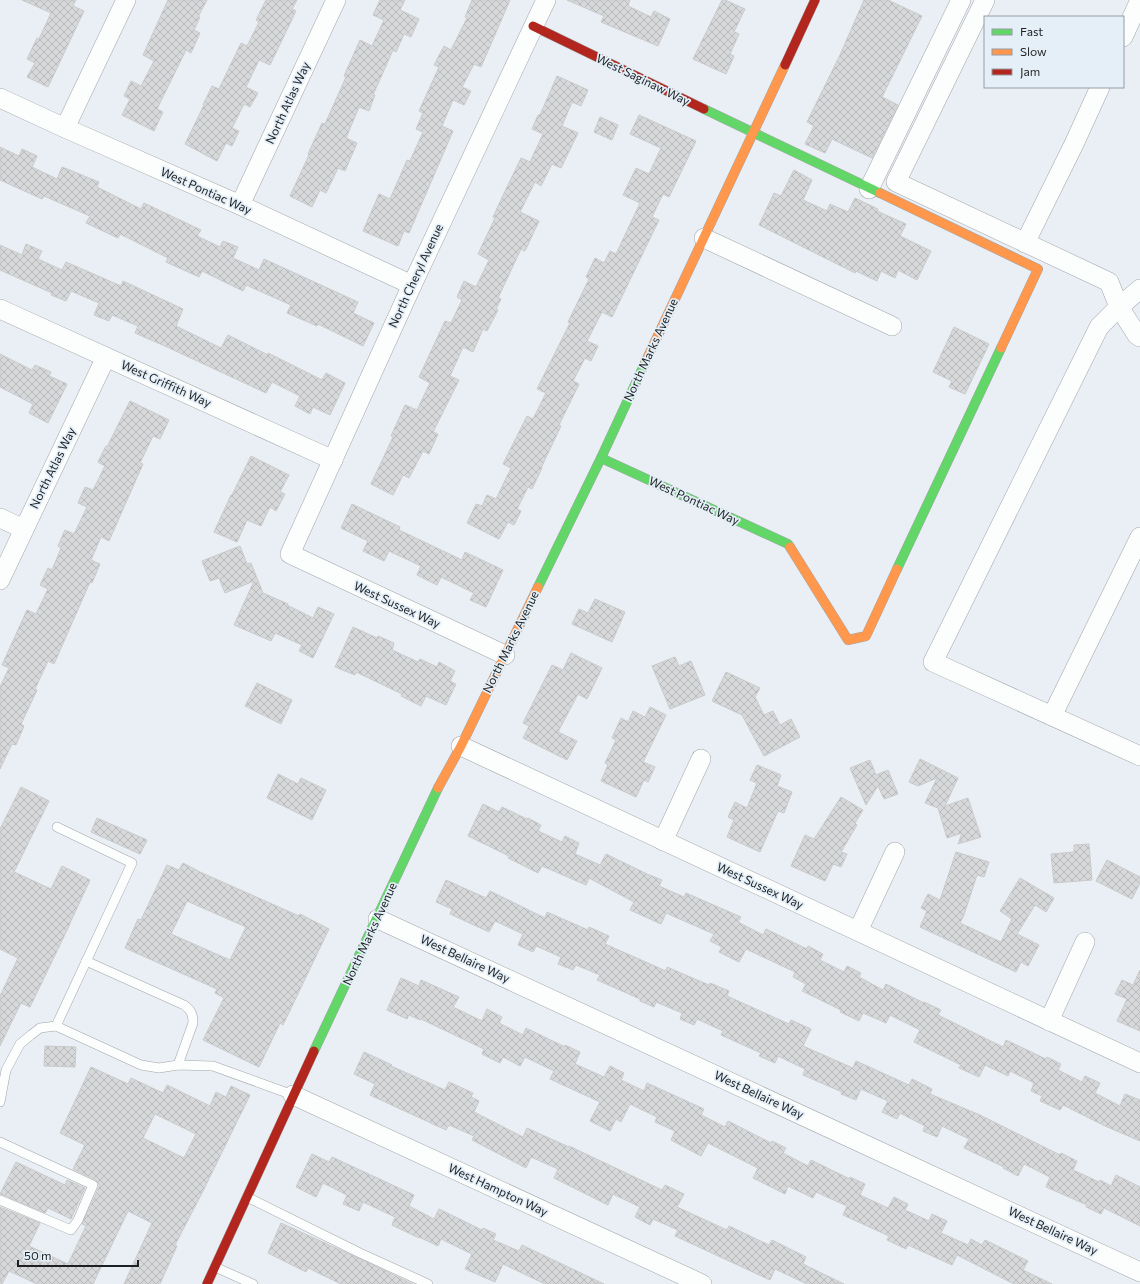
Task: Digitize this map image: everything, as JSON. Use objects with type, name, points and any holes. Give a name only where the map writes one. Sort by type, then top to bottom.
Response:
[{"type":"main road","name":"North Marks Avenue","points":[[207,1284],[293,1096],[441,783],[461,746],[601,458],[815,0]]},
{"type":"main road","name":"West Saginaw Way","points":[[533,26],[752,133],[1038,269],[866,636],[848,640],[788,544]]},
{"type":"main road","name":"West Pontiac Way","points":[[601,458],[788,544]]},
{"type":"street","points":[[65,128],[126,0]]},
{"type":"street","name":"North Atlas Way","points":[[240,205],[336,0]]},
{"type":"street","name":"North Cheryl Avenue","points":[[290,554],[412,284],[546,0]]},
{"type":"street","points":[[869,189],[961,0]]},
{"type":"street","points":[[985,0],[896,182],[1109,282],[1119,307],[1137,335],[1140,337]]},
{"type":"street","points":[[1124,35],[1140,0]]},
{"type":"street","points":[[1025,243],[1074,144],[1100,88]]},
{"type":"street","name":"West Pontiac Way","points":[[0,98],[240,205],[412,284]]},
{"type":"street","points":[[704,238],[892,326]]},
{"type":"street","points":[[1140,289],[1099,327],[933,662],[1140,756]]},
{"type":"street","name":"West Griffith Way","points":[[0,309],[333,460]]},
{"type":"street","name":"North Atlas Way","points":[[0,580],[106,357]]},
{"type":"street","points":[[0,518],[24,529]]},
{"type":"street","points":[[1052,716],[1140,537]]},
{"type":"street","name":"West Sussex Way","points":[[290,554],[505,655]]},
{"type":"street","name":"West Sussex Way","points":[[461,746],[1140,1063]]},
{"type":"street","points":[[663,841],[701,759]]},
{"type":"street","points":[[858,931],[895,852]]},
{"type":"street","name":"West Bellaire Way","points":[[378,919],[1140,1272]]},
{"type":"street","points":[[1049,1021],[1085,942]]},
{"type":"street","name":"West Hampton Way","points":[[293,1096],[702,1284]]},
{"type":"lane","points":[[56,1026],[132,863],[57,827]]},
{"type":"lane","points":[[86,961],[184,1005],[191,1010],[193,1023],[178,1066]]},
{"type":"lane","points":[[0,1102],[6,1070],[20,1044],[30,1034],[40,1028],[56,1026],[141,1065],[159,1068],[178,1066],[213,1066],[293,1096]]},
{"type":"lane","points":[[0,1142],[93,1186],[78,1220],[71,1230],[0,1200]]},
{"type":"lane","points":[[247,1197],[360,1253],[428,1284]]},
{"type":"lane","points":[[215,1267],[253,1284]]},
{"type":"building","points":[[22,0],[76,0],[73,6],[84,11],[48,87],[27,77],[35,63],[27,59],[37,38],[39,39],[51,13]]},
{"type":"building","points":[[168,0],[207,0],[198,17],[200,17],[194,30],[200,33],[191,53],[186,50],[157,109],[163,112],[154,131],[122,115],[130,99],[124,96],[131,81],[141,86],[154,61],[143,55]]},
{"type":"building","points":[[266,0],[297,0],[292,9],[296,11],[270,65],[259,60],[246,87],[258,93],[250,107],[244,104],[232,128],[239,131],[232,146],[226,143],[217,161],[185,144],[212,86],[219,89],[241,43],[247,46],[259,22],[256,20]]},
{"type":"building","points":[[380,0],[405,0],[400,10],[419,19],[411,37],[404,34],[396,52],[393,50],[373,95],[375,95],[369,111],[359,107],[346,138],[357,143],[345,171],[338,168],[326,193],[320,190],[312,207],[290,196],[322,123],[325,124],[346,77],[344,76],[360,40],[372,46],[384,20],[373,15]]},
{"type":"building","points":[[472,0],[510,0],[481,67],[474,64],[462,87],[471,91],[464,105],[453,100],[442,126],[453,131],[409,233],[404,231],[398,246],[363,231],[379,194],[390,199],[407,160],[410,161],[423,132],[416,129],[423,113],[419,111],[439,67],[434,65],[444,46],[451,50],[467,18],[465,17]]},
{"type":"building","points":[[567,0],[630,0],[628,6],[651,17],[654,11],[670,19],[658,46],[601,22],[604,16]]},
{"type":"building","points":[[722,0],[745,9],[734,32],[739,34],[730,54],[734,56],[726,74],[693,59]]},
{"type":"building","points":[[864,0],[888,0],[922,16],[882,97],[898,105],[872,158],[832,139],[825,153],[805,144],[814,126],[807,122],[840,55]]},
{"type":"building","points":[[557,76],[588,90],[581,106],[572,102],[562,126],[578,133],[561,168],[552,164],[541,186],[535,182],[520,212],[539,221],[525,251],[521,249],[498,298],[501,299],[496,309],[498,310],[487,331],[483,329],[473,352],[463,347],[450,376],[459,380],[433,432],[438,434],[429,454],[423,451],[409,478],[403,475],[393,495],[371,484],[393,437],[391,436],[405,405],[417,410],[430,383],[419,377],[445,321],[451,323],[462,300],[457,297],[464,281],[476,287],[489,260],[478,254],[495,218],[493,217],[521,158],[530,162],[543,134],[532,129],[538,115],[540,115]]},
{"type":"building","points":[[639,115],[696,141],[669,197],[663,194],[652,217],[659,220],[612,317],[602,312],[587,341],[598,346],[591,361],[585,358],[573,381],[579,384],[559,425],[561,426],[532,489],[528,487],[517,509],[521,511],[514,525],[508,522],[499,539],[467,523],[476,504],[482,506],[487,495],[496,499],[511,468],[503,464],[527,416],[533,419],[546,393],[537,389],[570,323],[568,322],[589,279],[586,277],[595,258],[604,263],[610,251],[616,254],[640,203],[623,195],[636,168],[649,174],[661,148],[630,134]]},
{"type":"building","points":[[600,117],[618,125],[612,140],[594,132]]},
{"type":"building","points":[[0,147],[19,156],[22,149],[37,156],[32,167],[57,179],[62,167],[99,182],[97,187],[141,209],[144,203],[201,230],[197,236],[220,247],[223,241],[238,247],[233,258],[259,270],[264,259],[358,302],[353,313],[374,323],[363,346],[318,324],[317,326],[287,313],[291,305],[246,285],[243,291],[202,271],[199,277],[166,262],[168,258],[120,234],[118,238],[86,223],[90,216],[44,196],[42,199],[0,180]]},
{"type":"building","points":[[794,170],[812,180],[803,200],[827,211],[830,204],[848,212],[855,198],[878,209],[877,211],[906,224],[900,236],[931,251],[917,280],[898,270],[895,278],[881,271],[877,281],[856,271],[855,273],[759,225],[774,193],[781,196]]},
{"type":"building","points":[[26,244],[42,251],[38,259],[62,270],[66,262],[121,286],[123,281],[183,309],[176,326],[221,348],[228,335],[322,380],[326,373],[345,383],[330,415],[313,407],[310,414],[295,406],[300,396],[272,382],[266,393],[135,333],[138,326],[112,315],[109,321],[94,315],[99,303],[71,291],[66,301],[51,295],[52,293],[0,270],[0,245],[22,255]]},
{"type":"building","points":[[954,327],[989,344],[965,394],[949,387],[952,381],[933,372]]},
{"type":"building","points":[[0,354],[32,370],[35,365],[51,372],[49,376],[67,384],[48,423],[29,413],[33,404],[0,387]]},
{"type":"building","points":[[130,401],[169,420],[160,439],[153,436],[140,463],[143,464],[109,541],[101,537],[91,560],[100,564],[92,583],[90,582],[54,664],[48,661],[35,689],[37,690],[21,724],[24,726],[16,745],[12,744],[0,769],[0,687],[9,668],[2,665],[27,610],[36,614],[48,589],[40,585],[48,568],[52,570],[61,548],[58,546],[65,530],[74,534],[87,507],[78,503],[85,487],[93,490],[105,466],[98,462]]},
{"type":"building","points":[[251,456],[289,475],[280,492],[285,494],[276,511],[270,507],[261,526],[247,520],[237,542],[214,532]]},
{"type":"building","points":[[352,504],[400,527],[399,530],[462,560],[465,552],[503,570],[486,607],[470,600],[474,593],[441,577],[437,585],[417,575],[421,566],[389,551],[384,561],[363,551],[368,541],[341,528]]},
{"type":"building","points":[[240,546],[247,564],[251,563],[263,593],[288,604],[287,605],[313,618],[318,607],[334,614],[313,658],[299,651],[302,645],[275,633],[271,641],[234,625],[254,581],[225,593],[219,578],[210,581],[202,561]]},
{"type":"building","points":[[595,599],[625,612],[612,642],[572,624],[579,609],[588,613]]},
{"type":"building","points":[[353,627],[377,638],[378,636],[394,643],[392,650],[418,662],[420,659],[437,667],[439,662],[455,671],[450,681],[456,684],[446,705],[426,696],[421,706],[401,696],[402,694],[356,672],[355,675],[335,667]]},
{"type":"building","points":[[571,653],[602,668],[587,699],[578,694],[558,732],[577,741],[567,760],[523,738],[529,726],[523,723],[552,665],[563,670]]},
{"type":"building","points":[[675,657],[679,666],[691,661],[705,695],[670,709],[652,666]]},
{"type":"building","points":[[726,672],[760,688],[755,697],[764,715],[773,711],[780,725],[791,719],[800,737],[764,756],[742,715],[712,701]]},
{"type":"building","points":[[257,683],[292,700],[281,724],[245,706]]},
{"type":"building","points":[[650,707],[666,715],[643,762],[655,767],[648,782],[644,780],[636,797],[601,781],[608,765],[605,763],[616,740],[612,738],[621,718],[628,722],[633,711],[645,717]]},
{"type":"building","points":[[920,759],[958,778],[945,806],[968,798],[981,837],[958,844],[962,833],[947,838],[938,808],[925,803],[937,778],[918,786],[909,782]]},
{"type":"building","points":[[870,760],[876,775],[888,770],[898,794],[884,799],[878,786],[866,805],[850,768]]},
{"type":"building","points":[[757,765],[781,775],[777,786],[792,792],[784,813],[778,811],[760,852],[727,837],[734,820],[728,817],[735,802],[747,808],[757,783],[750,780]]},
{"type":"building","points":[[278,774],[298,784],[301,778],[326,790],[312,820],[267,798]]},
{"type":"building","points":[[21,787],[49,801],[14,872],[51,889],[62,866],[90,880],[30,1007],[21,1003],[0,1046],[0,996],[18,958],[0,949],[0,829]]},
{"type":"building","points":[[841,797],[863,810],[855,823],[857,825],[841,852],[847,854],[841,867],[833,864],[825,881],[791,866],[805,835],[814,839]]},
{"type":"building","points":[[483,804],[499,812],[502,807],[527,819],[528,818],[541,825],[538,831],[562,842],[565,836],[579,843],[575,854],[600,865],[606,854],[662,880],[659,886],[684,897],[686,893],[741,917],[738,922],[763,935],[766,929],[807,949],[808,946],[823,954],[820,960],[844,972],[847,966],[861,973],[859,977],[883,990],[886,984],[941,1010],[938,1015],[1003,1047],[1006,1040],[1046,1059],[1047,1057],[1061,1064],[1058,1070],[1082,1082],[1085,1076],[1100,1083],[1095,1093],[1120,1106],[1125,1094],[1140,1100],[1140,1141],[1105,1126],[1063,1105],[1060,1110],[1040,1101],[1042,1096],[1031,1091],[1034,1083],[1010,1071],[1008,1076],[985,1065],[979,1077],[959,1068],[961,1065],[914,1042],[920,1030],[890,1015],[886,1023],[863,1013],[859,1021],[840,1012],[841,1010],[802,991],[806,984],[793,977],[795,972],[746,949],[739,962],[719,952],[722,947],[710,941],[714,934],[666,913],[661,924],[630,910],[634,902],[589,878],[586,885],[542,866],[538,873],[508,858],[509,856],[468,836]]},
{"type":"building","points":[[97,818],[147,840],[140,854],[91,832]]},
{"type":"building","points":[[1089,844],[1092,880],[1054,883],[1051,854],[1074,852],[1074,845]]},
{"type":"building","points":[[956,852],[989,862],[984,877],[977,875],[960,923],[1001,942],[1012,919],[1000,911],[1020,878],[1054,898],[1046,912],[1035,905],[1017,934],[1039,945],[1028,966],[1021,962],[1016,972],[920,927],[927,911],[921,908],[928,894],[940,900]]},
{"type":"building","points":[[1107,860],[1140,877],[1140,883],[1132,899],[1096,881]]},
{"type":"building","points":[[183,863],[299,916],[300,914],[329,929],[283,1025],[280,1023],[259,1067],[203,1040],[224,998],[215,993],[217,989],[125,948],[138,919],[141,920],[167,865],[179,870]],"holes":[[[187,901],[246,927],[230,960],[171,934]]]},
{"type":"building","points":[[446,880],[486,898],[490,891],[545,918],[547,912],[588,930],[589,927],[609,936],[605,944],[666,971],[667,967],[709,985],[710,983],[729,991],[727,996],[789,1024],[791,1020],[811,1029],[803,1046],[853,1068],[856,1061],[909,1085],[912,1079],[932,1089],[930,1094],[980,1115],[1060,1155],[1061,1153],[1077,1161],[1073,1170],[1099,1182],[1100,1180],[1111,1186],[1116,1175],[1140,1187],[1140,1226],[1104,1208],[1101,1214],[1086,1207],[1087,1205],[1046,1187],[1050,1177],[1024,1164],[1018,1176],[1003,1168],[1004,1167],[964,1148],[969,1139],[942,1126],[937,1137],[923,1131],[925,1126],[900,1113],[897,1119],[882,1112],[888,1101],[861,1089],[856,1100],[841,1094],[842,1092],[803,1075],[805,1069],[778,1056],[775,1063],[759,1056],[761,1053],[721,1035],[723,1031],[697,1019],[694,1025],[680,1019],[682,1013],[656,1002],[654,1007],[640,1001],[640,999],[597,980],[600,975],[576,965],[573,970],[558,964],[561,957],[536,946],[533,952],[518,945],[523,934],[495,921],[489,932],[450,914],[452,909],[436,902]]},
{"type":"building","points":[[1140,970],[1140,1031],[1117,1021],[1127,999],[1115,994],[1122,980],[1133,985]]},
{"type":"building","points":[[401,978],[419,986],[421,980],[459,997],[453,1007],[482,1021],[487,1009],[502,1017],[499,1023],[523,1035],[526,1028],[565,1047],[565,1045],[580,1052],[575,1064],[604,1077],[610,1066],[624,1073],[621,1080],[644,1091],[647,1083],[704,1109],[701,1115],[725,1127],[728,1121],[771,1143],[772,1141],[786,1148],[783,1153],[808,1166],[811,1160],[850,1179],[850,1177],[865,1184],[860,1195],[888,1208],[894,1197],[908,1204],[905,1210],[929,1221],[932,1214],[947,1221],[941,1233],[968,1245],[971,1239],[982,1245],[985,1240],[1028,1261],[1023,1270],[1052,1284],[1014,1284],[957,1255],[952,1265],[908,1245],[906,1249],[887,1240],[889,1236],[843,1215],[847,1206],[816,1192],[813,1198],[788,1186],[785,1194],[753,1178],[758,1168],[708,1143],[701,1156],[671,1140],[675,1131],[655,1122],[657,1117],[630,1104],[621,1122],[616,1119],[610,1131],[590,1121],[600,1102],[550,1079],[554,1071],[525,1057],[520,1066],[503,1057],[500,1063],[482,1054],[484,1049],[421,1019],[420,1020],[409,1015],[407,1019],[387,1010]]},
{"type":"building","points":[[45,1046],[76,1047],[75,1067],[44,1066]]},
{"type":"building","points":[[364,1052],[392,1065],[391,1066],[445,1090],[449,1082],[473,1093],[471,1097],[479,1101],[474,1112],[523,1137],[527,1128],[662,1190],[665,1185],[684,1194],[677,1207],[727,1230],[729,1226],[769,1245],[772,1240],[806,1257],[803,1264],[844,1284],[807,1284],[775,1269],[770,1280],[675,1236],[678,1230],[653,1219],[650,1225],[635,1217],[640,1207],[613,1194],[608,1205],[554,1178],[558,1169],[531,1157],[526,1168],[472,1140],[474,1136],[449,1125],[446,1130],[370,1095],[375,1084],[354,1074]]},
{"type":"building","points":[[91,1067],[128,1084],[131,1078],[163,1093],[167,1085],[210,1106],[216,1092],[226,1097],[231,1086],[250,1095],[175,1245],[177,1246],[160,1284],[124,1284],[152,1223],[128,1211],[93,1284],[37,1284],[9,1271],[2,1284],[0,1284],[0,1207],[40,1223],[29,1246],[68,1264],[86,1226],[82,1224],[99,1184],[96,1180],[73,1169],[85,1145],[60,1133]],"holes":[[[155,1114],[196,1134],[184,1158],[143,1138]]]},
{"type":"building","points":[[312,1154],[329,1162],[332,1157],[414,1195],[409,1206],[434,1219],[439,1209],[482,1230],[483,1228],[496,1234],[493,1240],[519,1251],[522,1245],[604,1284],[545,1284],[503,1264],[495,1282],[465,1269],[472,1254],[441,1239],[438,1246],[419,1238],[392,1225],[395,1217],[363,1202],[359,1211],[343,1204],[347,1195],[323,1183],[316,1197],[296,1187]]},
{"type":"building","points":[[16,1162],[65,1185],[67,1180],[85,1188],[71,1219],[48,1208],[45,1213],[0,1194]]},
{"type":"building","points":[[281,1223],[413,1284],[341,1284],[308,1268],[306,1272],[268,1253]]},
{"type":"traffic: fast","points":[[704,109],[880,193]]},
{"type":"traffic: fast","points":[[897,569],[1001,348]]},
{"type":"traffic: fast","points":[[538,587],[601,458],[645,363]]},
{"type":"traffic: fast","points":[[601,458],[788,544],[790,547]]},
{"type":"traffic: fast","points":[[314,1051],[438,788]]},
{"type":"traffic: slow","points":[[645,363],[785,65]]},
{"type":"traffic: slow","points":[[880,193],[1038,269],[1001,348]]},
{"type":"traffic: slow","points":[[790,547],[848,640],[866,636],[897,569]]},
{"type":"traffic: slow","points":[[438,788],[461,746],[538,587]]},
{"type":"traffic: jam","points":[[785,65],[815,0]]},
{"type":"traffic: jam","points":[[533,26],[704,109]]},
{"type":"traffic: jam","points":[[207,1284],[314,1051]]}]
